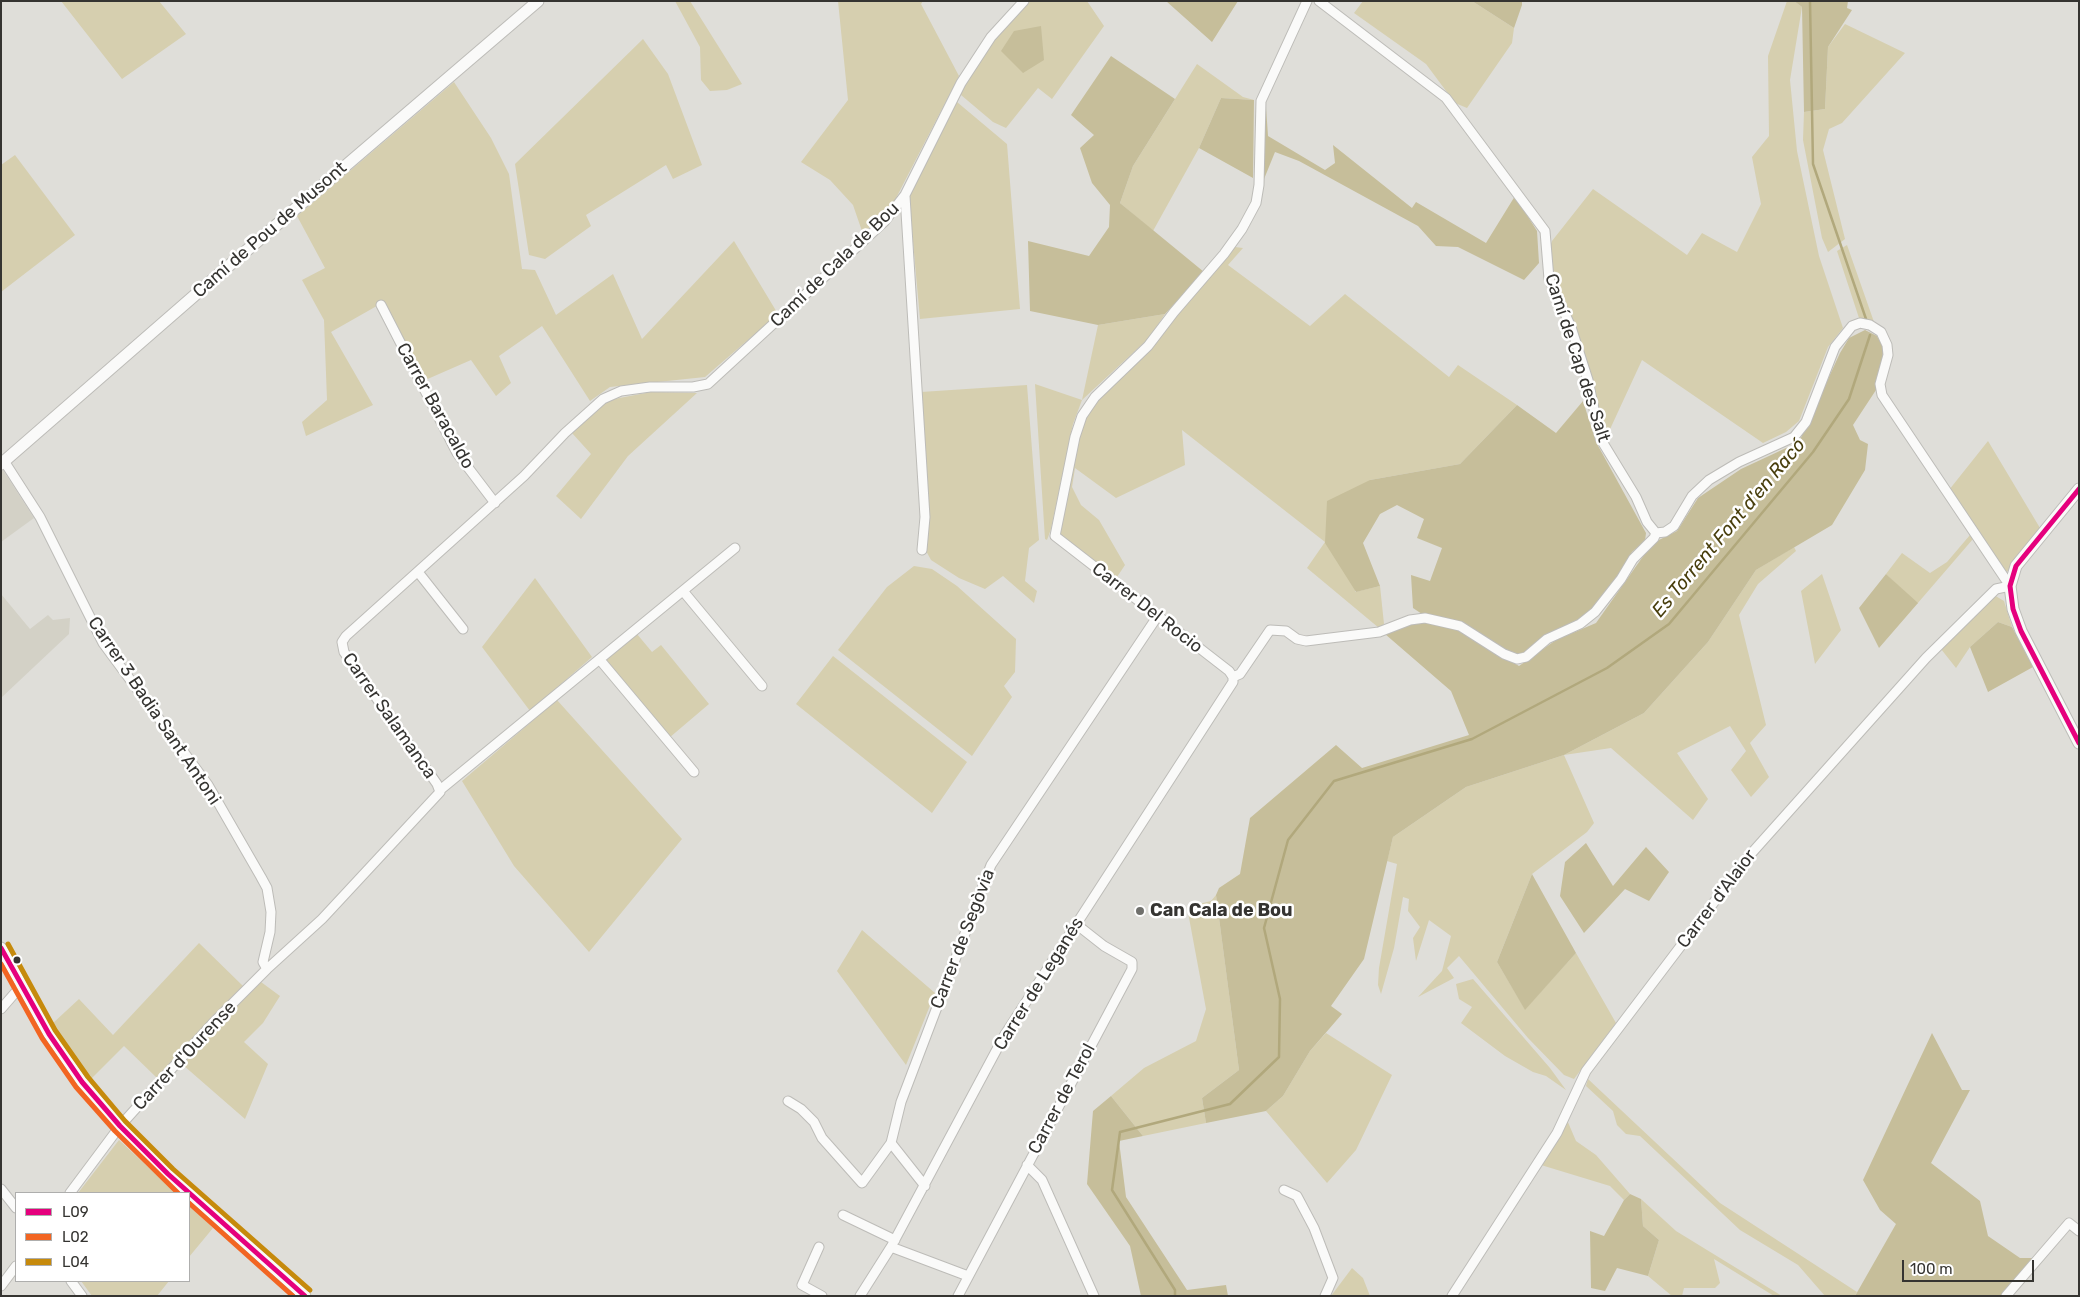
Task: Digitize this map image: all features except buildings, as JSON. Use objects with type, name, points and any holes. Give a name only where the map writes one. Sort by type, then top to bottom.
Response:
[{"type":"street","name":"Camí de Pou de Musont","points":[[3,462],[538,1]]},
{"type":"street","name":"Camí de Cala de Bou","points":[[591,409],[603,399],[621,391],[650,387],[694,388],[708,384],[884,222],[905,195],[961,83],[991,37],[1024,1]]},
{"type":"street","name":"Carrer Del Rocio","points":[[1233,680],[1229,672],[1055,536],[1075,437],[1082,416],[1095,396],[1148,346],[1174,312],[1224,254],[1242,229],[1256,203],[1259,185],[1261,101],[1307,1]]},
{"type":"street","name":"Camí de Cap des Salt","points":[[1320,1],[1446,98],[1545,231],[1549,279],[1571,327],[1588,380],[1600,438],[1636,497],[1647,522],[1656,532]]},
{"type":"street","points":[[905,195],[925,518],[922,550]]},
{"type":"street","name":"Carrer Baracaldo","points":[[381,305],[457,453],[495,503]]},
{"type":"street","points":[[1656,532],[1665,532],[1674,526],[1692,496],[1709,480],[1739,462],[1794,437],[1806,422],[1835,347],[1852,326],[1860,323],[1870,325],[1881,332],[1887,345],[1888,354],[1880,384],[1882,395],[1917,444],[1940,483],[1977,534],[2010,586]]},
{"type":"street","name":"Carrer Salamanca","points":[[267,969],[322,919],[438,795],[440,790],[342,648],[346,636],[495,503],[591,409]]},
{"type":"street","name":"Carrer 3 Badia Sant Antoni","points":[[3,462],[40,517],[103,643],[208,785],[267,888],[271,912],[270,932],[264,962],[267,969]]},
{"type":"street","points":[[2079,489],[2016,566],[2010,586],[2013,609],[2021,631],[2079,743]]},
{"type":"street","name":"Carrer de Leganés","points":[[860,1296],[925,1186],[1004,1036],[1233,680],[1240,674],[1270,630],[1286,631],[1296,639],[1306,641],[1379,632],[1410,620],[1425,618],[1460,626],[1504,654],[1517,659],[1526,657],[1547,639],[1580,624],[1595,612],[1621,579],[1633,560],[1654,538],[1656,532]]},
{"type":"street","points":[[440,790],[735,548]]},
{"type":"street","points":[[418,572],[463,629]]},
{"type":"street","name":"Carrer d'Alaior","points":[[1452,1296],[1557,1133],[1586,1071],[1750,856],[1926,658],[1996,589],[2010,586]]},
{"type":"street","points":[[683,591],[762,686]]},
{"type":"street","name":"Carrer de Segòvia","points":[[788,1102],[801,1109],[814,1122],[822,1138],[862,1183],[891,1143],[901,1102],[991,865],[1157,617]]},
{"type":"street","points":[[600,660],[694,772]]},
{"type":"street","name":"Carrer de Terol","points":[[958,1296],[1132,969],[1132,962],[1104,946],[1076,924]]},
{"type":"street","points":[[1,948],[49,1034],[82,1082],[120,1126],[188,1192]]},
{"type":"street","name":"Carrer d'Ourense","points":[[71,1192],[120,1126],[212,1024],[267,969]]},
{"type":"street","points":[[1,1009],[21,986]]},
{"type":"street","points":[[891,1143],[925,1186]]},
{"type":"street","points":[[1027,1165],[1042,1180],[1094,1296]]},
{"type":"street","points":[[1,1189],[15,1207]]},
{"type":"street","points":[[1284,1190],[1297,1196],[1314,1228],[1333,1278],[1325,1296]]},
{"type":"street","points":[[190,1194],[304,1296]]},
{"type":"street","points":[[843,1215],[893,1243],[968,1276]]},
{"type":"street","points":[[2006,1296],[2069,1223],[2079,1232]]},
{"type":"street","points":[[819,1247],[802,1285],[822,1296]]},
{"type":"street","points":[[1,1286],[15,1267]]},
{"type":"street","points":[[72,1282],[82,1296]]},
{"type":"shaded area","points":[[61,1],[159,1],[186,34],[122,79]]},
{"type":"shaded area","points":[[675,1],[690,1],[742,84],[727,90],[710,91],[701,80],[700,47]]},
{"type":"shaded area","points":[[838,1],[923,1],[921,4],[959,76],[894,202],[863,234],[853,205],[830,180],[801,162],[848,100]]},
{"type":"shaded area","points":[[1030,1],[1087,1],[1104,26],[1052,99],[1038,88],[1006,128],[993,122],[961,95],[961,88],[993,40]]},
{"type":"shaded area","points":[[1166,1],[1238,1],[1212,42]]},
{"type":"shaded area","points":[[1363,1],[1472,1],[1514,28],[1512,43],[1467,108],[1455,103],[1426,64],[1354,13]]},
{"type":"shaded area","points":[[1472,1],[1522,1],[1522,5],[1514,28]]},
{"type":"shaded area","points":[[1787,1],[1794,1],[1802,7],[1790,80],[1797,151],[1819,256],[1843,328],[1828,347],[1799,421],[1786,432],[1763,443],[1642,360],[1605,440],[1589,372],[1554,282],[1548,252],[1552,241],[1593,189],[1687,255],[1702,233],[1737,252],[1761,204],[1752,157],[1769,136],[1768,56]]},
{"type":"shaded area","points":[[1794,1],[1848,1],[1847,8],[1852,10],[1828,47],[1825,109],[1804,112],[1802,7]]},
{"type":"shaded area","points":[[1845,24],[1905,53],[1842,123],[1829,129],[1823,150],[1845,239],[1828,252],[1822,238],[1803,140],[1804,112],[1825,109],[1828,47]]},
{"type":"shaded area","points":[[1041,26],[1044,60],[1023,73],[1001,51],[1014,31]]},
{"type":"shaded area","points":[[643,39],[668,74],[702,165],[673,179],[666,165],[586,215],[591,226],[545,259],[529,255],[515,164]]},
{"type":"shaded area","points":[[1111,56],[1175,99],[1133,166],[1120,203],[1204,272],[1165,314],[1098,325],[1030,311],[1028,241],[1089,256],[1109,227],[1110,205],[1092,183],[1080,148],[1094,135],[1071,115]]},
{"type":"shaded area","points":[[1197,64],[1243,97],[1254,100],[1221,98],[1199,148],[1153,231],[1120,203],[1133,166]]},
{"type":"shaded area","points":[[454,82],[491,138],[509,174],[522,269],[535,270],[556,315],[613,274],[642,339],[734,241],[778,314],[705,377],[610,387],[590,401],[542,326],[499,356],[511,383],[496,396],[471,360],[423,381],[382,303],[331,332],[373,405],[306,436],[302,422],[327,400],[324,320],[302,280],[325,268],[297,216]]},
{"type":"shaded area","points":[[1221,98],[1254,100],[1253,178],[1199,148]]},
{"type":"shaded area","points":[[957,102],[1007,144],[1020,309],[920,319],[909,197]]},
{"type":"shaded area","points":[[1264,105],[1266,107],[1268,136],[1325,170],[1335,163],[1333,145],[1412,208],[1416,202],[1486,243],[1515,196],[1537,231],[1539,263],[1524,280],[1458,247],[1436,246],[1418,226],[1299,161],[1275,152],[1262,184]]},
{"type":"shaded area","points":[[15,155],[75,235],[1,292],[1,165]]},
{"type":"shaded area","points":[[1847,245],[1874,322],[1859,318],[1837,251]]},
{"type":"shaded area","points":[[1235,247],[1243,248],[1228,265],[1310,326],[1345,294],[1449,377],[1458,365],[1517,405],[1460,464],[1370,480],[1355,592],[1380,586],[1384,624],[1379,628],[1307,568],[1325,542],[1182,430],[1185,465],[1116,498],[1075,468],[1072,487],[1081,505],[1099,520],[1125,565],[1115,580],[1059,535],[1075,445],[1084,419],[1097,399],[1176,315]]},
{"type":"shaded area","points":[[1165,314],[1149,338],[1082,400],[1098,325]]},
{"type":"shaded area","points":[[1865,330],[1877,336],[1884,348],[1876,390],[1853,425],[1860,440],[1868,444],[1865,470],[1832,525],[1756,570],[1708,642],[1644,713],[1564,755],[1466,787],[1393,837],[1364,959],[1331,1006],[1342,1014],[1310,1051],[1283,1096],[1266,1111],[1206,1123],[1202,1098],[1239,1070],[1216,895],[1219,888],[1240,874],[1250,818],[1336,745],[1362,768],[1469,735],[1451,691],[1385,634],[1410,624],[1426,623],[1456,629],[1519,666],[1556,640],[1596,623],[1644,555],[1659,540],[1677,531],[1698,498],[1741,469],[1799,442],[1840,353],[1849,338]]},
{"type":"shaded area","points":[[1035,384],[1082,400],[1073,424],[1047,540],[1045,539]]},
{"type":"shaded area","points":[[1027,385],[1039,540],[1029,548],[1025,581],[1037,591],[1034,603],[1003,576],[985,589],[959,578],[931,560],[925,549],[921,392]]},
{"type":"shaded area","points":[[651,392],[697,393],[628,456],[581,519],[556,496],[591,454],[572,433],[609,400]]},
{"type":"shaded area","points":[[1583,401],[1596,442],[1646,533],[1645,541],[1632,552],[1621,572],[1585,617],[1547,634],[1529,650],[1517,655],[1501,649],[1449,619],[1422,614],[1413,608],[1411,575],[1430,581],[1442,548],[1417,538],[1424,519],[1397,505],[1380,514],[1363,543],[1380,586],[1356,592],[1325,543],[1327,501],[1370,480],[1460,464],[1517,405],[1556,433]]},
{"type":"shaded area","points":[[1988,441],[2040,528],[2007,572],[1998,566],[1949,490]]},
{"type":"shaded area","points":[[3,470],[34,518],[1,542],[1,471]]},
{"type":"shaded area","points":[[1970,535],[1973,539],[1917,604],[1886,574],[1902,553],[1930,573],[1947,562]]},
{"type":"shaded area","points":[[1794,547],[1796,551],[1758,584],[1739,615],[1766,725],[1750,743],[1769,777],[1751,797],[1731,770],[1746,751],[1730,726],[1677,753],[1708,799],[1693,820],[1611,748],[1564,755],[1644,713],[1708,642],[1756,570]]},
{"type":"shaded area","points":[[914,566],[932,569],[957,586],[1016,639],[1015,672],[1004,686],[1012,697],[972,756],[838,650],[887,587]]},
{"type":"shaded area","points":[[1822,574],[1841,630],[1815,664],[1801,591]]},
{"type":"shaded area","points":[[1886,574],[1918,603],[1879,648],[1859,608]]},
{"type":"shaded area","points":[[535,578],[592,657],[530,711],[482,647]]},
{"type":"shaded area","points":[[1,594],[30,629],[48,615],[53,620],[70,618],[69,634],[1,698]]},
{"type":"shaded area","points":[[1994,595],[2004,601],[2012,627],[1998,622],[1970,647],[1956,668],[1941,649]]},
{"type":"shaded area","points":[[1998,622],[2012,627],[2033,667],[1988,692],[1970,647]]},
{"type":"shaded area","points":[[637,634],[652,652],[661,645],[709,704],[669,738],[605,660]]},
{"type":"shaded area","points":[[833,656],[967,762],[932,813],[796,704]]},
{"type":"shaded area","points":[[557,700],[682,839],[589,952],[514,866],[462,781]]},
{"type":"shaded area","points":[[1564,755],[1594,823],[1587,832],[1532,874],[1497,962],[1525,1009],[1576,953],[1616,1023],[1574,1079],[1564,1075],[1528,1038],[1459,956],[1447,968],[1454,978],[1418,997],[1442,971],[1451,936],[1429,920],[1416,961],[1413,938],[1420,927],[1408,911],[1409,899],[1403,897],[1394,948],[1381,994],[1378,985],[1379,968],[1397,864],[1387,861],[1393,837],[1466,787]]},
{"type":"shaded area","points":[[1586,843],[1613,886],[1646,847],[1669,872],[1649,901],[1625,889],[1584,933],[1560,896],[1565,862]]},
{"type":"shaded area","points":[[1532,874],[1576,953],[1525,1010],[1497,962]]},
{"type":"shaded area","points":[[1216,895],[1239,1070],[1202,1098],[1206,1123],[1143,1136],[1111,1096],[1144,1068],[1196,1041],[1206,1009],[1187,907],[1211,901]]},
{"type":"shaded area","points":[[862,930],[935,993],[906,1065],[837,971]]},
{"type":"shaded area","points":[[199,943],[243,986],[157,1078],[124,1046],[91,1079],[52,1024],[79,999],[113,1035]]},
{"type":"shaded area","points":[[1473,979],[1550,1068],[1566,1090],[1546,1076],[1533,1072],[1505,1056],[1461,1023],[1472,1007],[1459,999],[1456,984]]},
{"type":"shaded area","points":[[261,982],[280,996],[263,1023],[244,1042],[268,1064],[245,1119],[183,1065],[202,1041]]},
{"type":"shaded area","points":[[1326,1033],[1392,1075],[1356,1150],[1327,1183],[1266,1111],[1283,1096],[1310,1051]]},
{"type":"shaded area","points":[[1932,1033],[1962,1090],[1970,1090],[1931,1163],[1980,1201],[1988,1236],[2020,1258],[2034,1258],[2000,1296],[1855,1296],[1896,1224],[1880,1210],[1863,1180]]},
{"type":"shaded area","points":[[1588,1079],[1720,1203],[1857,1292],[1855,1296],[1825,1296],[1798,1265],[1740,1230],[1640,1136],[1626,1134],[1617,1125],[1613,1111],[1586,1086]]},
{"type":"shaded area","points":[[1111,1096],[1143,1136],[1119,1141],[1126,1197],[1187,1290],[1226,1285],[1228,1296],[1141,1296],[1130,1246],[1087,1184],[1093,1111]]},
{"type":"shaded area","points":[[1567,1120],[1576,1141],[1596,1155],[1630,1194],[1624,1200],[1610,1186],[1541,1165]]},
{"type":"shaded area","points":[[119,1140],[175,1192],[79,1192]]},
{"type":"shaded area","points":[[1630,1194],[1641,1199],[1643,1226],[1659,1240],[1648,1276],[1617,1268],[1605,1291],[1591,1288],[1590,1231],[1604,1236],[1624,1200]]},
{"type":"shaded area","points":[[1641,1199],[1676,1231],[1782,1296],[1774,1296],[1714,1259],[1720,1283],[1715,1288],[1684,1288],[1682,1296],[1672,1296],[1648,1276],[1659,1240],[1643,1226]]},
{"type":"shaded area","points":[[190,1206],[213,1228],[190,1256]]},
{"type":"shaded area","points":[[1352,1268],[1363,1278],[1370,1296],[1331,1296]]},
{"type":"shaded area","points":[[82,1282],[168,1282],[157,1296],[92,1296]]},
{"type":"waterway","name":"Es Torrent Font d'en Racó","points":[[1810,1],[1813,164],[1866,319]]},
{"type":"waterway","name":"Es Torrent Font d'en Racó","points":[[1175,1296],[1175,1290],[1112,1190],[1120,1132],[1230,1104],[1279,1057],[1280,999],[1264,928],[1288,840],[1334,781],[1472,739],[1607,668],[1669,624],[1813,452],[1849,399],[1870,335]]},
{"type":"transit line","name":"L09","points":[[2079,489],[2016,566],[2010,586],[2013,609],[2021,631],[2079,743]]},
{"type":"transit line","name":"L04","points":[[8,944],[55,1030],[88,1077],[125,1121],[173,1169],[310,1290]]},
{"type":"transit line","name":"L09","points":[[1,948],[49,1034],[82,1082],[120,1126],[188,1192]]},
{"type":"transit line","name":"L02","points":[[1,964],[42,1038],[76,1087],[115,1131],[177,1192]]},
{"type":"transit line","name":"L09","points":[[190,1194],[305,1296]]},
{"type":"transit line","name":"L02","points":[[190,1204],[293,1296]]},
{"type":"place","name":"Can Cala de Bou","points":[[1140,911]]}]
